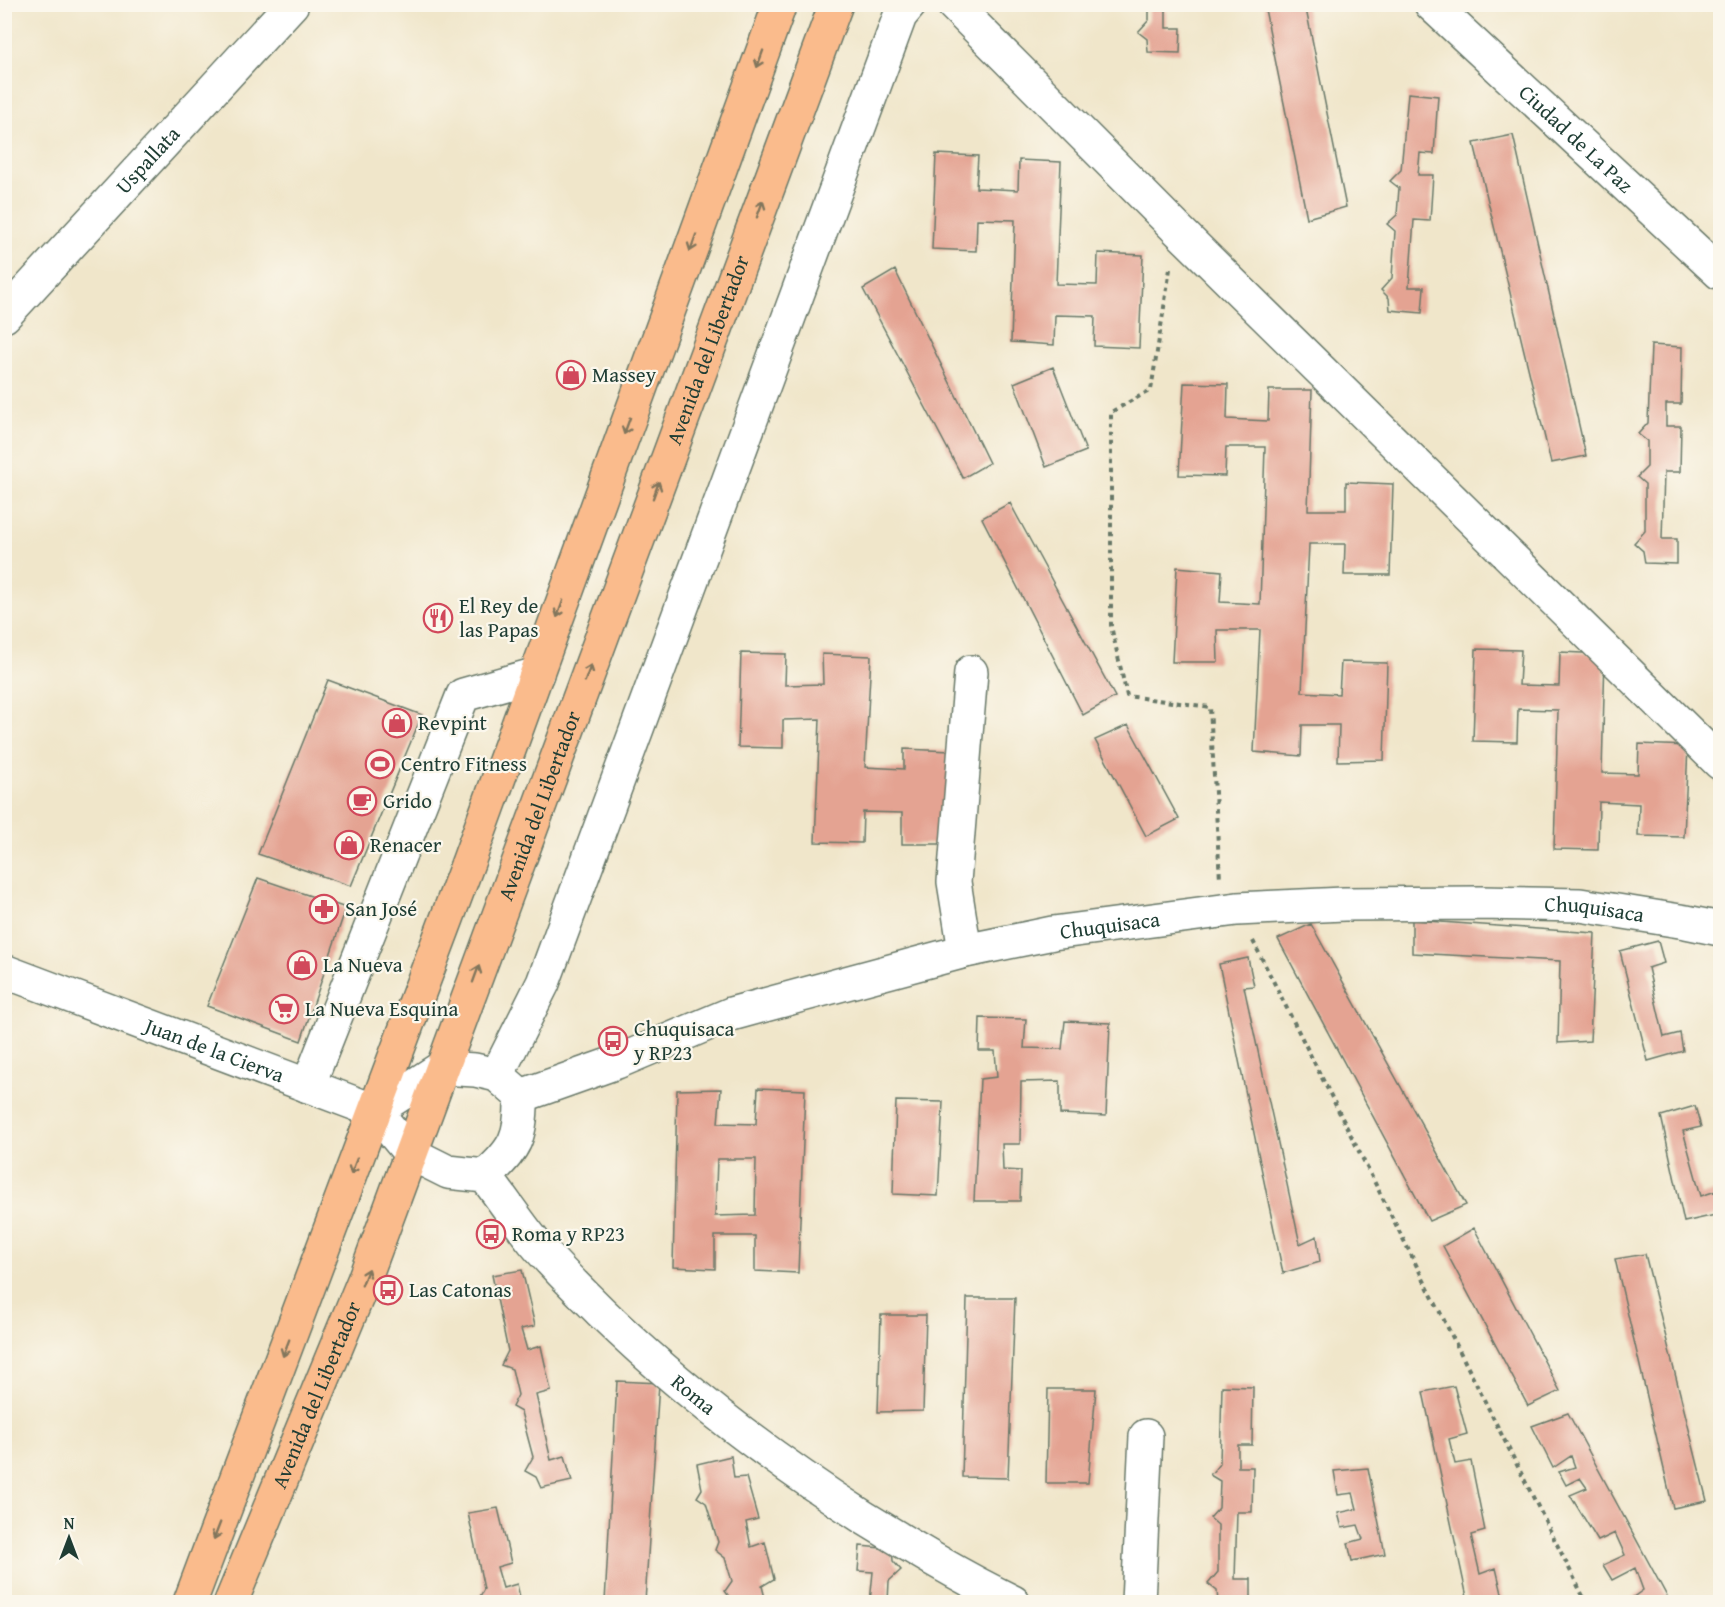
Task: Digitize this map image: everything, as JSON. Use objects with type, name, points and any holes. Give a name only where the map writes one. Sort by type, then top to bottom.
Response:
[{"type":"main road","name":"Avenida del Libertador","points":[[190,1602],[537,674],[780,4]]},
{"type":"main road","name":"Avenida del Libertador","points":[[231,1602],[364,1280],[836,4]]},
{"type":"street","name":"Uspallata","points":[[4,316],[292,4]]},
{"type":"street","points":[[410,1153],[448,1172],[486,1176],[505,1159],[516,1139],[521,1117],[509,1085],[543,983],[900,16],[910,4]]},
{"type":"street","points":[[952,4],[1177,229],[1720,763]]},
{"type":"street","name":"Ciudad de La Paz","points":[[1431,4],[1720,273]]},
{"type":"street","points":[[965,951],[954,882],[971,672]]},
{"type":"street","points":[[308,1086],[463,695],[537,674]]},
{"type":"street","name":"Chuquisaca","points":[[509,1085],[623,1060],[731,1014],[965,951],[1053,933],[1237,909],[1344,904],[1580,905],[1720,929]]},
{"type":"street","name":"Juan de la Cierva","points":[[4,971],[375,1111],[410,1153]]},
{"type":"street","points":[[375,1111],[441,1068],[475,1071],[509,1085]]},
{"type":"street","name":"Roma","points":[[486,1176],[535,1242],[579,1290],[628,1338],[707,1408],[798,1476],[899,1539],[1012,1602]]},
{"type":"street","points":[[1138,1602],[1146,1436]]},
{"type":"building","points":[[1149,4],[1166,4],[1166,28],[1181,28],[1180,53],[1148,52],[1147,39],[1138,32],[1149,20]]},
{"type":"building","points":[[1264,4],[1305,4],[1346,207],[1307,218]]},
{"type":"building","points":[[1408,93],[1438,96],[1434,154],[1420,153],[1418,175],[1433,175],[1430,221],[1414,220],[1409,287],[1424,287],[1422,313],[1390,310],[1389,298],[1381,290],[1392,278],[1395,231],[1387,224],[1397,215],[1399,188],[1390,181],[1401,170]]},
{"type":"building","points":[[1513,135],[1586,456],[1551,463],[1474,143]]},
{"type":"building","points":[[936,154],[978,156],[976,188],[1018,190],[1019,160],[1061,162],[1056,284],[1097,285],[1098,253],[1143,255],[1139,348],[1094,346],[1095,316],[1055,315],[1054,345],[1011,342],[1015,220],[977,219],[976,251],[932,249]]},
{"type":"building","points":[[895,270],[989,463],[963,478],[863,289]]},
{"type":"building","points":[[1651,345],[1682,347],[1681,404],[1666,404],[1666,426],[1681,426],[1680,472],[1664,472],[1662,539],[1677,539],[1677,564],[1645,563],[1643,551],[1634,543],[1645,531],[1645,484],[1637,477],[1647,467],[1647,441],[1638,434],[1648,423]]},
{"type":"building","points":[[1053,367],[1086,451],[1046,467],[1014,383]]},
{"type":"building","points":[[1184,383],[1228,384],[1227,419],[1268,421],[1269,390],[1312,390],[1308,510],[1346,510],[1346,482],[1393,484],[1390,575],[1344,575],[1345,544],[1309,544],[1302,692],[1339,694],[1341,662],[1387,663],[1384,760],[1338,761],[1339,725],[1302,725],[1301,756],[1254,752],[1260,630],[1217,630],[1218,662],[1172,662],[1177,567],[1222,571],[1220,602],[1260,604],[1265,447],[1226,447],[1225,476],[1179,475]]},
{"type":"building","points":[[1010,503],[1115,697],[1083,715],[982,518]]},
{"type":"building","points":[[1476,649],[1521,650],[1519,685],[1559,686],[1560,652],[1605,654],[1602,773],[1638,774],[1639,744],[1688,746],[1684,837],[1638,836],[1639,804],[1599,802],[1598,850],[1554,849],[1558,710],[1518,709],[1517,742],[1473,741]]},
{"type":"building","points":[[741,653],[786,654],[785,685],[823,684],[822,654],[871,656],[865,767],[904,769],[904,749],[951,751],[945,844],[902,844],[902,813],[863,812],[862,843],[815,842],[820,719],[783,720],[783,748],[738,747]]},
{"type":"building","points":[[328,680],[422,715],[351,886],[258,854]]},
{"type":"building","points":[[1128,725],[1179,819],[1146,836],[1095,740]]},
{"type":"building","points":[[258,878],[346,908],[301,1041],[207,1006]]},
{"type":"building","points":[[1412,920],[1595,933],[1590,1041],[1558,1043],[1560,961],[1412,953]]},
{"type":"building","points":[[1311,924],[1466,1205],[1429,1221],[1278,939]]},
{"type":"building","points":[[1658,941],[1664,963],[1648,968],[1664,1037],[1680,1033],[1683,1051],[1648,1061],[1620,951]]},
{"type":"building","points":[[1248,958],[1254,986],[1244,987],[1300,1244],[1317,1236],[1320,1262],[1283,1273],[1219,964]]},
{"type":"building","points":[[980,1018],[1026,1019],[1024,1048],[1062,1049],[1065,1021],[1110,1023],[1106,1116],[1060,1114],[1060,1081],[1021,1082],[1020,1144],[1002,1144],[1003,1170],[1021,1171],[1020,1201],[974,1201],[980,1079],[997,1077],[995,1051],[979,1051]]},
{"type":"building","points":[[758,1088],[805,1090],[798,1273],[755,1271],[755,1236],[715,1236],[715,1269],[673,1267],[677,1090],[721,1089],[718,1123],[756,1124]],"holes":[[[717,1159],[756,1159],[755,1215],[715,1216]]]},
{"type":"building","points":[[896,1101],[943,1102],[938,1196],[893,1194]]},
{"type":"building","points":[[1695,1106],[1701,1127],[1683,1131],[1701,1196],[1716,1191],[1720,1214],[1684,1222],[1661,1116]]},
{"type":"building","points":[[1474,1228],[1560,1391],[1528,1406],[1443,1246]]},
{"type":"building","points":[[1645,1254],[1707,1501],[1673,1508],[1615,1259]]},
{"type":"building","points":[[522,1270],[535,1326],[521,1329],[527,1350],[541,1346],[551,1391],[536,1395],[551,1460],[565,1456],[572,1481],[541,1488],[536,1477],[525,1471],[533,1457],[521,1412],[512,1407],[518,1395],[512,1369],[501,1365],[508,1351],[492,1275]]},
{"type":"building","points":[[967,1298],[1015,1298],[1008,1478],[962,1477]]},
{"type":"building","points":[[881,1315],[926,1315],[923,1411],[878,1412]]},
{"type":"building","points":[[617,1381],[659,1383],[645,1602],[605,1602]]},
{"type":"building","points":[[1222,1386],[1253,1387],[1252,1445],[1238,1445],[1238,1467],[1253,1467],[1252,1512],[1237,1512],[1235,1579],[1251,1579],[1251,1602],[1218,1602],[1217,1591],[1208,1584],[1218,1572],[1218,1525],[1210,1518],[1219,1508],[1220,1481],[1210,1475],[1220,1463]]},
{"type":"building","points":[[1454,1386],[1467,1434],[1449,1439],[1455,1464],[1471,1461],[1485,1531],[1471,1535],[1480,1574],[1496,1568],[1504,1602],[1468,1602],[1423,1392]]},
{"type":"building","points":[[1048,1389],[1096,1389],[1088,1483],[1046,1483]]},
{"type":"building","points":[[1568,1413],[1670,1602],[1628,1602],[1643,1590],[1635,1568],[1612,1580],[1603,1565],[1625,1555],[1615,1533],[1598,1541],[1570,1495],[1587,1488],[1580,1478],[1566,1485],[1559,1472],[1575,1467],[1571,1456],[1553,1468],[1532,1426]]},
{"type":"building","points":[[731,1456],[734,1478],[746,1477],[758,1519],[746,1522],[751,1547],[765,1542],[774,1579],[762,1586],[766,1602],[733,1602],[725,1591],[732,1581],[725,1558],[715,1550],[718,1542],[706,1503],[697,1497],[702,1489],[697,1464]]},
{"type":"building","points":[[1368,1468],[1385,1554],[1352,1561],[1348,1543],[1363,1539],[1358,1525],[1342,1528],[1338,1513],[1357,1509],[1353,1493],[1338,1495],[1334,1471]]},
{"type":"building","points":[[498,1508],[511,1563],[497,1567],[503,1588],[517,1584],[521,1602],[477,1602],[484,1589],[468,1513]]},
{"type":"building","points":[[860,1546],[892,1549],[893,1561],[901,1570],[889,1581],[888,1602],[870,1602],[873,1572],[858,1571]]},
{"type":"place","name":"Massey","points":[[571,375]]},
{"type":"place","name":"El Rey de las Papas","points":[[438,618]]},
{"type":"place","name":"Revpint","points":[[397,723]]},
{"type":"place","name":"Centro Fitness","points":[[380,764]]},
{"type":"place","name":"Grido","points":[[362,801]]},
{"type":"place","name":"Renacer","points":[[349,845]]},
{"type":"place","name":"San José","points":[[324,909]]},
{"type":"place","name":"La Nueva","points":[[302,965]]},
{"type":"place","name":"La Nueva Esquina","points":[[284,1009]]},
{"type":"place","name":"Chuquisaca y RP23","points":[[613,1041]]},
{"type":"place","name":"Roma y RP23","points":[[491,1234]]},
{"type":"place","name":"Las Catonas","points":[[388,1290]]}]
